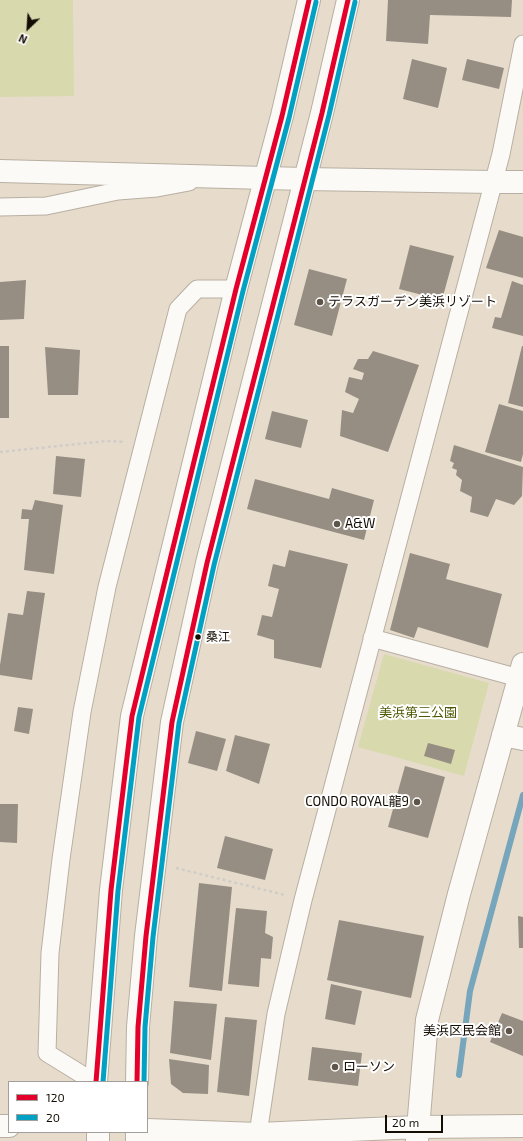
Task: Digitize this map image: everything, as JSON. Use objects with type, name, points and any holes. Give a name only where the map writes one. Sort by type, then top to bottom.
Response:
[{"type":"main road","points":[[95,1081],[111,890],[132,716],[236,289],[264,178],[282,116],[309,0]]},
{"type":"main road","points":[[137,1081],[138,1027],[146,936],[172,722],[206,562],[325,98],[348,0]]},
{"type":"main road","points":[[0,172],[523,182]]},
{"type":"main road","points":[[417,1134],[427,1020],[459,894],[513,737],[521,671]]},
{"type":"main road","points":[[148,1130],[258,1137],[417,1134],[523,1126]]},
{"type":"street","points":[[258,1137],[276,1014],[303,900],[501,154],[523,44]]},
{"type":"street","points":[[0,207],[46,206],[118,191],[157,188],[213,177]]},
{"type":"street","points":[[93,1081],[47,1052],[50,953],[61,859],[82,712],[107,587],[178,309],[196,289],[236,289]]},
{"type":"street","points":[[372,638],[521,671]]},
{"type":"path","points":[[0,452],[107,441],[144,442]]},
{"type":"path","points":[[174,868],[303,900]]},
{"type":"green space","points":[[0,0],[73,0],[74,96],[0,97]]},
{"type":"green space","name":"美浜第三公園","points":[[384,654],[489,683],[464,776],[358,747]]},
{"type":"building","points":[[388,0],[512,0],[511,17],[430,15],[428,44],[386,41]]},
{"type":"building","points":[[412,59],[447,68],[438,108],[403,99]]},
{"type":"building","points":[[467,59],[504,68],[499,89],[462,80]]},
{"type":"building","points":[[499,230],[523,237],[523,278],[486,268]]},
{"type":"building","points":[[410,245],[454,256],[442,300],[399,289]]},
{"type":"building","name":"テラスガーデン美浜リゾート","points":[[309,269],[347,279],[332,336],[294,325]]},
{"type":"building","points":[[26,280],[24,319],[0,320],[0,282]]},
{"type":"building","points":[[512,281],[523,285],[523,336],[492,328],[495,317],[501,318]]},
{"type":"building","points":[[0,346],[9,346],[9,418],[0,418]]},
{"type":"building","points":[[523,346],[523,407],[508,403]]},
{"type":"building","points":[[45,347],[80,350],[78,395],[48,395]]},
{"type":"building","points":[[373,351],[419,365],[388,452],[340,436],[342,410],[353,413],[359,399],[345,392],[349,377],[362,380],[364,373],[353,369],[358,359],[368,359]]},
{"type":"building","points":[[499,404],[523,411],[523,454],[521,462],[485,452]]},
{"type":"building","points":[[272,411],[308,420],[301,448],[265,439]]},
{"type":"building","points":[[454,445],[523,467],[522,496],[514,505],[496,499],[488,517],[470,512],[472,497],[460,491],[462,480],[456,475],[457,470],[452,468],[454,463],[450,461]]},
{"type":"building","points":[[56,456],[85,459],[81,497],[53,494]]},
{"type":"building","name":"A&W","points":[[255,479],[329,499],[332,488],[374,500],[364,540],[247,509]]},
{"type":"building","points":[[35,500],[63,505],[54,574],[24,570],[29,519],[21,519],[22,509],[32,510]]},
{"type":"building","points":[[289,550],[348,564],[321,668],[274,658],[274,640],[257,635],[262,615],[272,617],[279,589],[268,586],[273,564],[285,567]]},
{"type":"building","points":[[410,553],[450,564],[446,579],[502,594],[488,648],[418,627],[414,638],[390,630]]},
{"type":"building","points":[[27,591],[45,593],[32,680],[0,675],[0,665],[8,613],[23,615]]},
{"type":"building","points":[[18,707],[33,709],[29,734],[14,731]]},
{"type":"building","points":[[196,731],[226,739],[217,771],[188,763]]},
{"type":"building","points":[[235,735],[270,744],[259,784],[226,771]]},
{"type":"building","points":[[428,743],[455,750],[451,764],[424,756]]},
{"type":"building","name":"CONDO ROYAL龍9","points":[[405,766],[445,777],[428,838],[388,827]]},
{"type":"building","points":[[0,804],[18,804],[17,843],[0,842]]},
{"type":"building","points":[[225,836],[273,849],[265,880],[217,868]]},
{"type":"building","points":[[199,883],[232,887],[222,991],[189,987]]},
{"type":"building","points":[[236,908],[267,911],[265,933],[273,937],[271,959],[261,958],[259,987],[228,984]]},
{"type":"building","points":[[518,916],[523,917],[523,948],[519,948]]},
{"type":"building","points":[[339,920],[424,936],[411,998],[327,980]]},
{"type":"building","points":[[331,984],[362,991],[355,1025],[325,1019]]},
{"type":"building","points":[[174,1001],[217,1004],[211,1060],[170,1053]]},
{"type":"building","name":"美浜区民会館","points":[[502,1013],[523,1021],[523,1056],[490,1042]]},
{"type":"building","points":[[225,1017],[257,1020],[249,1096],[217,1092]]},
{"type":"building","name":"ローソン","points":[[312,1047],[362,1053],[358,1086],[308,1080]]},
{"type":"building","points":[[169,1059],[209,1065],[208,1094],[183,1093],[171,1084]]},
{"type":"waterway","points":[[459,1075],[470,991],[523,795]]},
{"type":"transit line","name":"120","points":[[96,1081],[111,890],[132,716],[236,289],[282,116],[309,0]]},
{"type":"transit line","name":"120","points":[[137,1081],[138,1027],[146,936],[172,722],[207,563],[322,113],[348,0]]},
{"type":"transit line","name":"20","points":[[103,1081],[118,891],[139,717],[243,291],[289,118],[316,2]]},
{"type":"transit line","name":"20","points":[[144,1081],[145,1027],[153,937],[179,723],[214,565],[329,115],[355,2]]},
{"type":"place","name":"テラスガーデン美浜リゾート","points":[[320,302]]},
{"type":"place","name":"A&W","points":[[337,524]]},
{"type":"place","name":"桑江","points":[[198,637]]},
{"type":"place","name":"CONDO ROYAL龍9","points":[[417,802]]},
{"type":"place","name":"美浜区民会館","points":[[509,1031]]},
{"type":"place","name":"ローソン","points":[[335,1067]]}]
